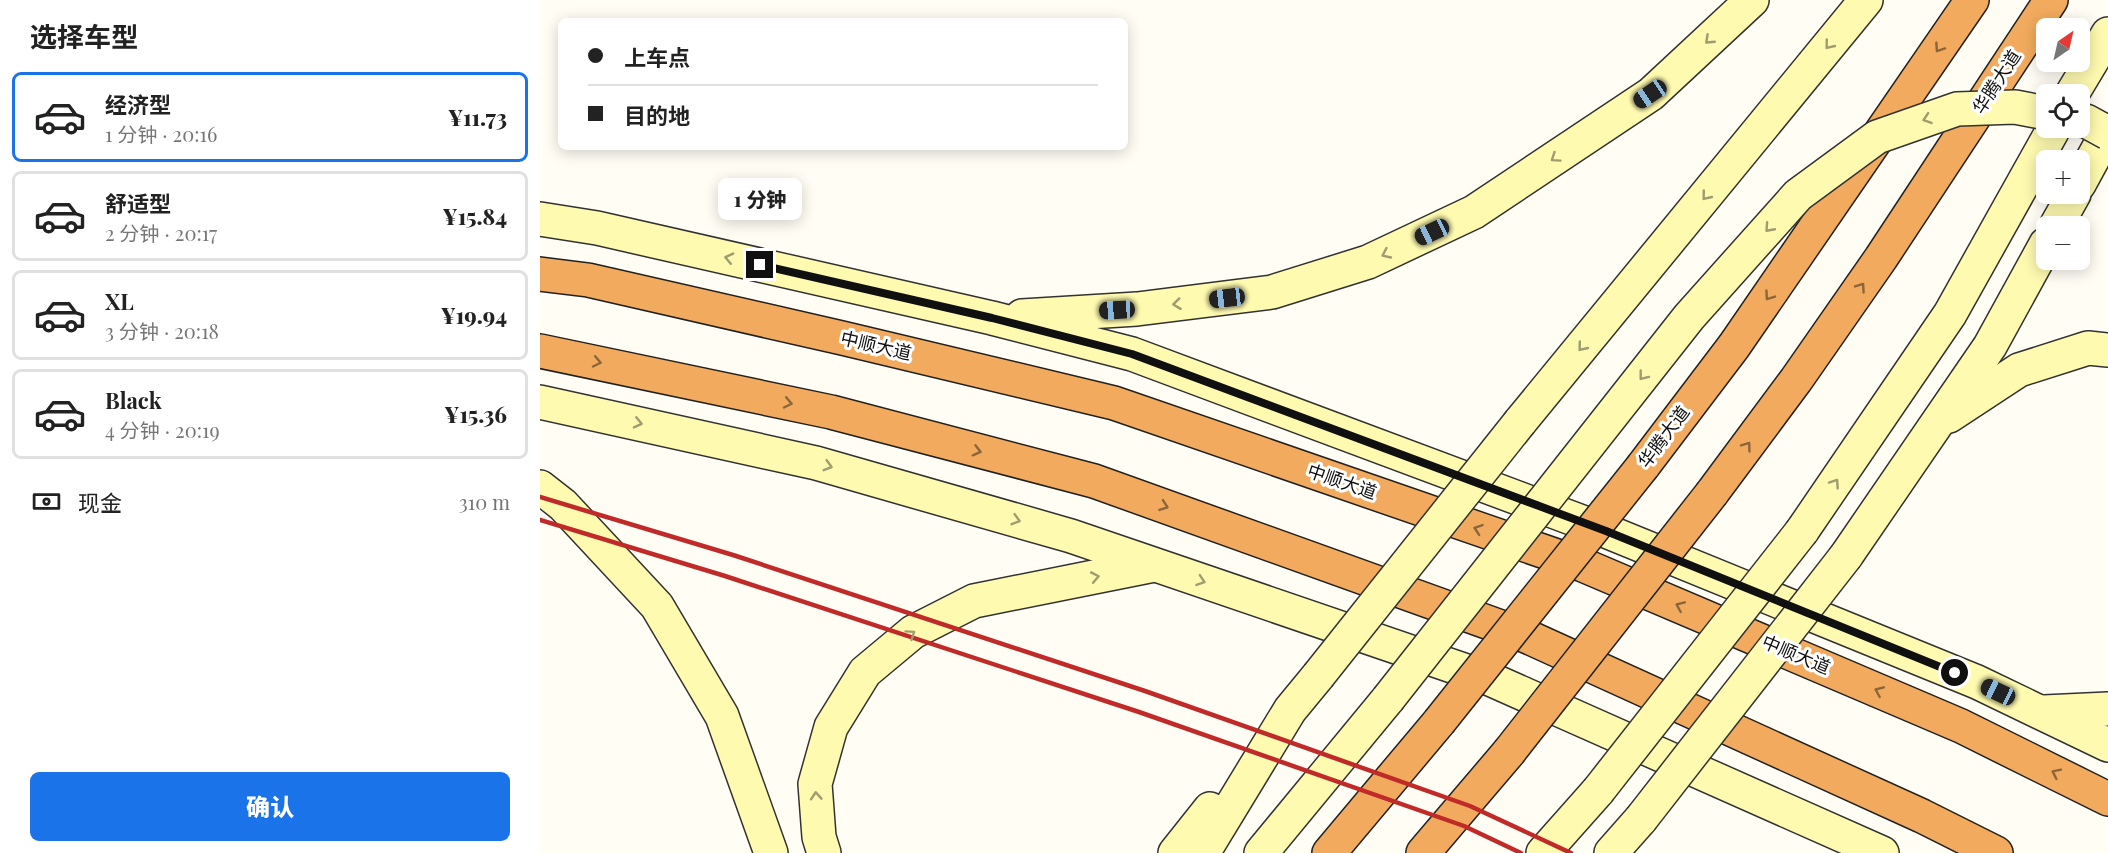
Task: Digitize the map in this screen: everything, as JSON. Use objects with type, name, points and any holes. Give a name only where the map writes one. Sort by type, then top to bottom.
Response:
[{"type":"highway","name":"华腾大道","points":[[1329,853],[1439,722],[1643,466],[1734,346],[1972,0]]},
{"type":"highway","name":"华腾大道","points":[[1424,853],[1509,752],[1712,493],[1796,380],[1881,258],[2051,0]]},
{"type":"highway","name":"中顺大道","points":[[540,274],[588,280],[1113,403],[1583,565],[1961,726],[2108,798]]},
{"type":"highway","points":[[540,351],[831,412],[1094,481],[1526,636],[1911,811],[1996,853]]},
{"type":"main road","points":[[992,318],[1137,309],[1272,292],[1368,262],[1474,212],[1650,94],[1752,0]]},
{"type":"main road","points":[[1175,853],[1520,422],[1866,0]]},
{"type":"main road","points":[[2078,84],[2108,34]]},
{"type":"main road","points":[[1261,853],[1388,699],[1689,317],[1798,195],[1877,137],[1957,109],[2015,107],[2036,111]]},
{"type":"main road","points":[[2090,123],[2108,132],[2090,164]]},
{"type":"main road","points":[[1543,853],[1598,791],[1802,531],[1950,314],[2048,138]]},
{"type":"main road","points":[[540,219],[597,228],[992,318],[1132,354],[1606,531],[1977,682],[2108,745]]},
{"type":"main road","points":[[1611,853],[1641,819],[1846,556],[1990,346],[2036,262]]},
{"type":"main road","points":[[1935,426],[2019,370],[2088,348],[2108,350]]},
{"type":"main road","points":[[540,402],[816,462],[1071,536],[1490,680],[1882,853]]},
{"type":"main road","points":[[540,487],[563,505],[657,606],[722,716],[771,853]]},
{"type":"main road","points":[[824,853],[819,837],[815,784],[831,727],[865,672],[913,632],[974,601],[1154,565]]},
{"type":"main road","points":[[2041,713],[2108,709]]},
{"type":"main road","points":[[1203,853],[1290,710]]},
{"type":"railway","points":[[540,497],[733,555],[1145,691],[1470,806],[1571,853]]},
{"type":"railway","points":[[540,520],[725,576],[1139,712],[1464,826],[1521,853]]},
{"type":"route","points":[[760,265],[992,318],[1132,354],[1606,531],[1955,673]]}]
